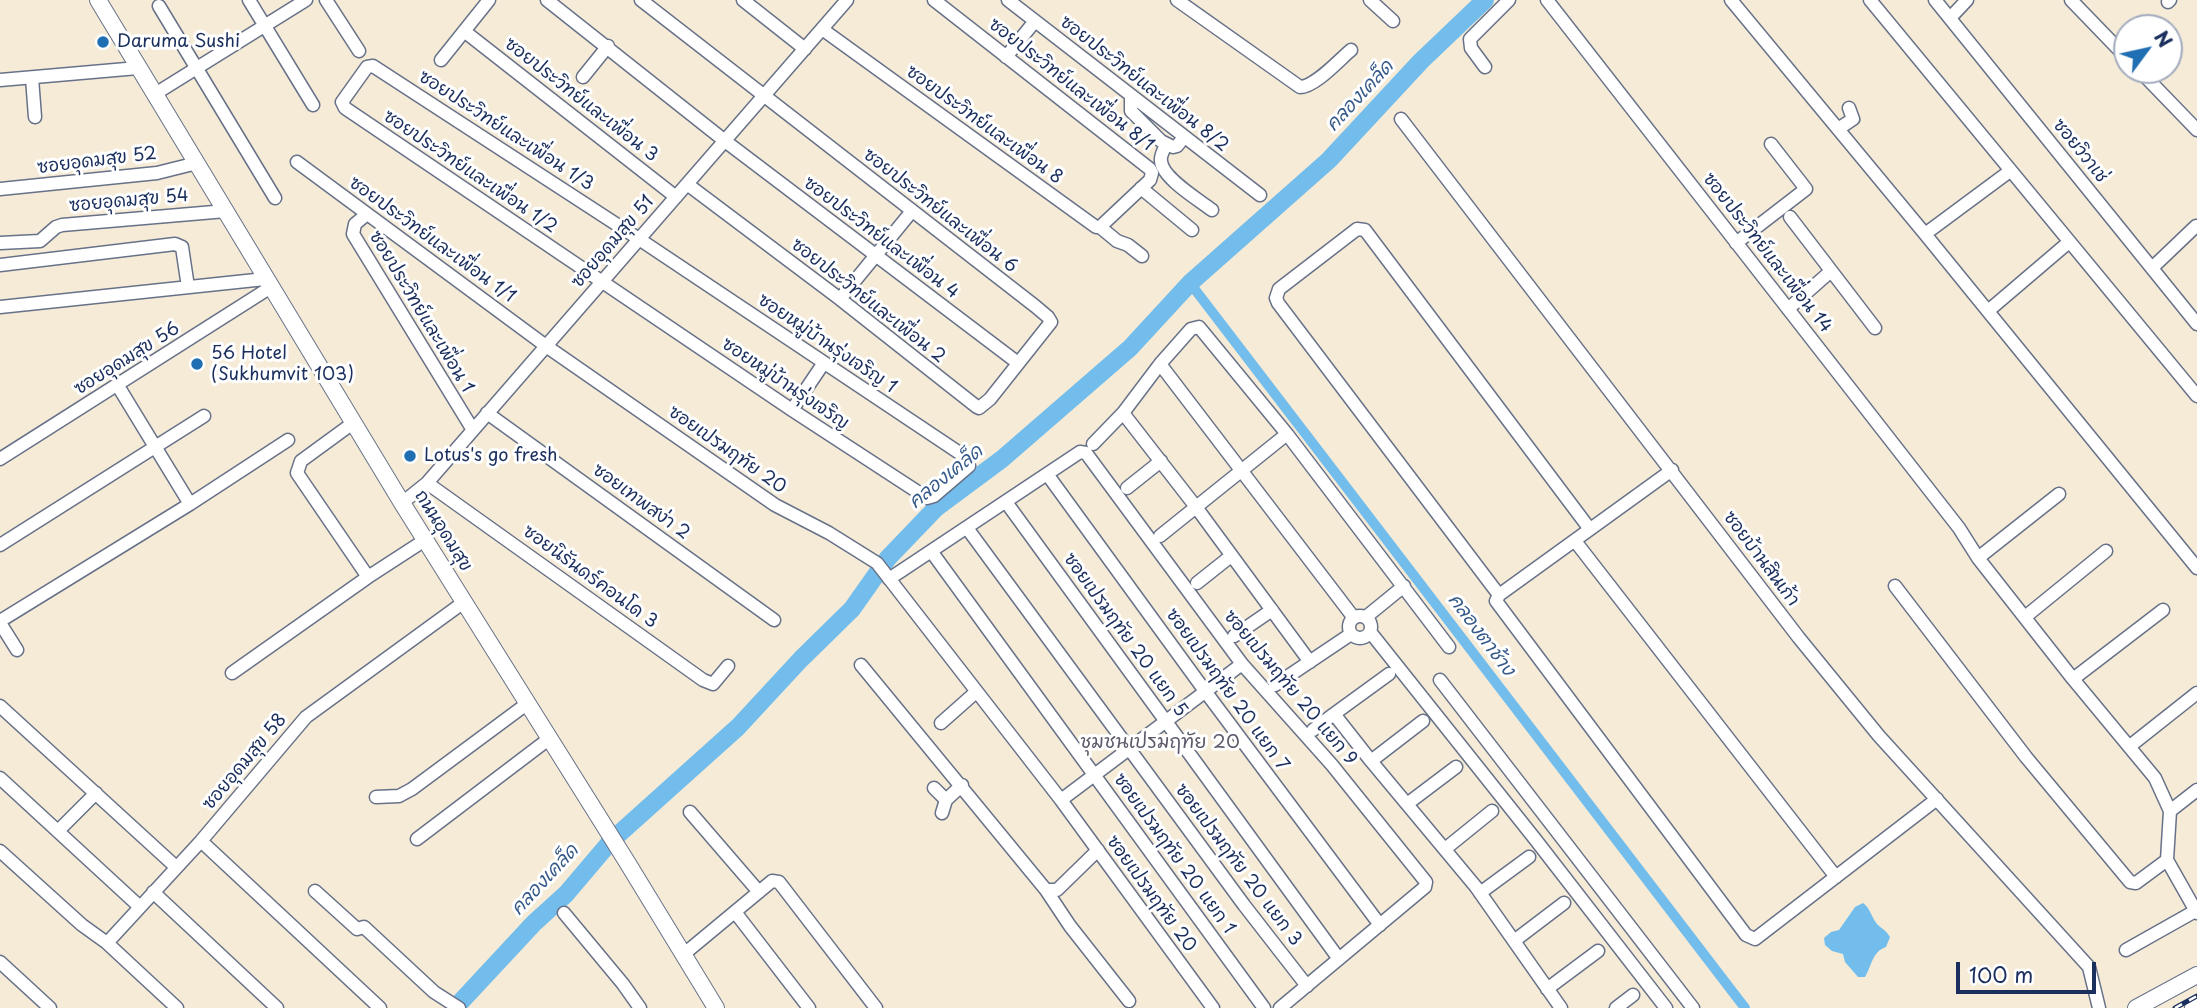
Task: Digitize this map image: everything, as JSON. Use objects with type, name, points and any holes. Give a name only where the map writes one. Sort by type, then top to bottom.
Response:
[{"type":"main road","name":"ถนนอุดมสุข","points":[[98,0],[402,503],[716,1008]]},
{"type":"main road","points":[[2136,1008],[2197,975]]},
{"type":"main road","points":[[2153,1008],[2197,984]]},
{"type":"street","points":[[249,0],[313,106]]},
{"type":"street","points":[[155,94],[306,0]]},
{"type":"street","points":[[326,0],[359,51]]},
{"type":"street","points":[[440,60],[488,0]]},
{"type":"street","name":"ซอยประวิทย์และเพื่อน 4","points":[[547,0],[724,141],[1018,363]]},
{"type":"street","name":"ซอยประวิทย์และเพื่อน 6","points":[[641,0],[1051,319],[1047,328],[1018,363]]},
{"type":"street","points":[[743,0],[805,48]]},
{"type":"street","name":"ซอยอุดมสุข 51","points":[[402,503],[427,483],[847,0]]},
{"type":"street","name":"ซอยประวิทย์และเพื่อน 8/1","points":[[934,0],[1147,166],[1152,173],[1150,180],[1141,188]]},
{"type":"street","name":"ซอยประวิทย์และเพื่อน 8/2","points":[[1008,0],[1260,195]]},
{"type":"street","points":[[1177,0],[1300,88],[1312,84],[1351,50]]},
{"type":"street","points":[[1370,0],[1393,20]]},
{"type":"street","points":[[1485,67],[1471,48],[1470,39],[1509,0]]},
{"type":"street","name":"ซอยประวิทย์และเพื่อน 14","points":[[1547,0],[1959,528],[1978,558],[2155,778],[2170,811]]},
{"type":"street","points":[[1731,0],[1926,234],[2197,568]]},
{"type":"street","points":[[1870,0],[2197,397]]},
{"type":"street","name":"ซอยวิวาเช่","points":[[1934,0],[2197,324]]},
{"type":"street","points":[[1950,18],[1967,0]]},
{"type":"street","points":[[2071,0],[2113,44]]},
{"type":"street","points":[[159,6],[275,198]]},
{"type":"street","points":[[1006,57],[1035,21]]},
{"type":"street","name":"ซอยประวิทย์และเพื่อน 8","points":[[822,29],[1096,227],[1100,227],[1116,241],[1128,245],[1142,256]]},
{"type":"street","name":"ซอยประวิทย์และเพื่อน 3","points":[[464,31],[676,197]]},
{"type":"street","points":[[583,77],[608,46]]},
{"type":"street","name":"ซอยประวิทย์และเพื่อน 1/3","points":[[356,82],[367,67],[373,65],[639,239]]},
{"type":"street","points":[[0,80],[138,68]]},
{"type":"street","points":[[32,78],[35,117]]},
{"type":"street","name":"ซอยประวิทย์และเพื่อน 1/2","points":[[356,82],[344,97],[342,102],[345,108],[602,282]]},
{"type":"street","points":[[2153,84],[2197,130]]},
{"type":"street","points":[[1131,97],[1130,111],[1166,145],[1177,146],[1184,137]]},
{"type":"street","points":[[1838,129],[1853,119],[1849,108]]},
{"type":"street","name":"ซอยบ้านสินเก้า","points":[[1401,119],[1799,638],[1879,736],[2089,967],[2099,1008]]},
{"type":"street","points":[[1736,243],[1806,189],[1771,144]]},
{"type":"street","points":[[1166,145],[1160,160],[1164,169],[1172,179],[1212,210]]},
{"type":"street","name":"ซอยอุดมสุข 52","points":[[0,189],[157,173],[197,163]]},
{"type":"street","name":"ซอยประวิทย์และเพื่อน 1/1","points":[[298,163],[546,346]]},
{"type":"street","points":[[1926,234],[2010,171]]},
{"type":"street","name":"ซอยประวิทย์และเพื่อน 2","points":[[687,184],[976,407],[979,408],[990,399],[1018,363]]},
{"type":"street","points":[[1100,227],[1141,188],[1192,230]]},
{"type":"street","name":"ซอยอุดมสุข 54","points":[[0,243],[40,242],[62,225],[226,211]]},
{"type":"street","points":[[839,299],[912,211]]},
{"type":"street","name":"ซอยประวิทย์และเพื่อน 1","points":[[367,214],[355,225],[353,234],[473,430]]},
{"type":"street","points":[[1790,216],[1875,328]]},
{"type":"street","points":[[2152,268],[2196,226]]},
{"type":"street","points":[[1499,595],[1276,298],[1279,289],[1357,229],[1365,230],[1589,528]]},
{"type":"street","name":"ซอยหมู่บ้านรุ่งเจริญ 1","points":[[639,239],[967,458],[969,466],[950,482]]},
{"type":"street","points":[[1988,311],[2069,242]]},
{"type":"street","points":[[0,265],[175,244],[182,247],[188,287]]},
{"type":"street","points":[[1788,309],[1831,271]]},
{"type":"street","name":"ซอยหมู่บ้านรุ่งเจริญ","points":[[602,282],[927,498],[934,496],[950,482]]},
{"type":"street","points":[[0,307],[188,287],[268,283]]},
{"type":"street","name":"ซอยอุดมสุข 56","points":[[0,459],[118,386],[268,283]]},
{"type":"street","points":[[1093,444],[1123,413],[1191,329],[1199,327],[1287,434],[1449,647]]},
{"type":"street","name":"ซอยเปรมฤทัย 20","points":[[546,346],[775,505],[829,533],[883,571],[1061,800],[1213,1008]]},
{"type":"street","points":[[792,410],[823,364]]},
{"type":"street","points":[[1160,364],[1360,617],[1371,624],[1371,633],[1666,1008]]},
{"type":"street","points":[[118,386],[190,504]]},
{"type":"street","points":[[1123,413],[1310,662]]},
{"type":"street","name":"ซอยเทพสง่า 2","points":[[488,414],[774,620]]},
{"type":"street","points":[[0,545],[204,416]]},
{"type":"street","points":[[353,423],[301,461],[297,473],[368,577]]},
{"type":"street","points":[[1160,536],[1287,434]]},
{"type":"street","points":[[17,650],[0,622],[288,440]]},
{"type":"street","name":"ซอยเปรมฤทัย 20 แยก 9","points":[[1047,474],[1080,452],[1086,453],[1242,664],[1332,765],[1425,880],[1425,887],[1380,925]]},
{"type":"street","points":[[1127,488],[1160,461]]},
{"type":"street","points":[[1672,470],[1589,528],[1499,595],[1496,601],[1750,938],[1755,939],[1937,799]]},
{"type":"street","points":[[883,571],[931,551],[1047,474]]},
{"type":"street","name":"ซอยเปรมฤทัย 20 แยก 7","points":[[1047,474],[1380,925]]},
{"type":"street","name":"ซอยนิรันดร์คอนโด 3","points":[[427,483],[703,680],[713,684],[728,666]]},
{"type":"street","points":[[1978,558],[2059,494]]},
{"type":"street","name":"ซอยเปรมฤทัย 20 แยก 5","points":[[1006,502],[1339,959]]},
{"type":"street","name":"ซอยเปรมฤทัย 20 แยก 3","points":[[967,528],[1244,905],[1307,986]]},
{"type":"street","points":[[232,673],[425,540]]},
{"type":"street","points":[[1575,541],[1836,877]]},
{"type":"street","name":"ซอยเปรมฤทัย 20 แยก 1","points":[[931,551],[1264,1008]]},
{"type":"street","points":[[2025,617],[2106,551]]},
{"type":"street","points":[[1197,583],[1231,556]]},
{"type":"street","points":[[1371,633],[1361,639],[1355,638],[1349,628],[1350,622],[1404,586]]},
{"type":"street","points":[[1895,586],[2026,757],[2130,882],[2136,883],[2168,863]]},
{"type":"street","name":"ซอยอุดมสุข 58","points":[[107,943],[201,841],[306,717],[464,601]]},
{"type":"street","points":[[1234,636],[1272,610]]},
{"type":"street","points":[[2073,679],[2163,610]]},
{"type":"street","points":[[1275,685],[1351,634]]},
{"type":"street","points":[[1061,800],[1242,664]]},
{"type":"street","points":[[861,665],[1046,890],[1070,926],[1129,1002]]},
{"type":"street","points":[[1313,730],[1389,674]]},
{"type":"street","points":[[1440,680],[1693,1008]]},
{"type":"street","points":[[941,723],[976,692]]},
{"type":"street","points":[[2130,746],[2197,693]]},
{"type":"street","points":[[376,797],[399,796],[412,789],[528,703]]},
{"type":"street","points":[[0,706],[176,867]]},
{"type":"street","points":[[1334,714],[1480,893],[1561,1008]]},
{"type":"street","points":[[1371,761],[1423,721]]},
{"type":"street","points":[[417,839],[550,738]]},
{"type":"street","points":[[1407,804],[1455,767]]},
{"type":"street","points":[[0,778],[140,907]]},
{"type":"street","points":[[942,813],[946,800],[962,786]]},
{"type":"street","points":[[934,788],[946,800]]},
{"type":"street","points":[[2126,950],[2197,911],[2168,863],[2170,811],[2197,790]]},
{"type":"street","points":[[58,831],[96,793]]},
{"type":"street","points":[[1445,849],[1492,811]]},
{"type":"street","points":[[690,812],[759,892]]},
{"type":"street","points":[[201,841],[380,1008]]},
{"type":"street","points":[[1046,890],[1057,890],[1098,850]]},
{"type":"street","points":[[0,851],[82,925],[107,943],[177,1008]]},
{"type":"street","points":[[1480,893],[1529,857]]},
{"type":"street","points":[[684,954],[772,881],[779,882],[876,1008]]},
{"type":"street","points":[[315,891],[357,929],[364,927],[434,992],[456,1006]]},
{"type":"street","points":[[153,892],[277,1008]]},
{"type":"street","points":[[1514,941],[1564,904]]},
{"type":"street","points":[[735,912],[809,1008]]},
{"type":"street","points":[[564,913],[624,984],[640,1008]]},
{"type":"street","points":[[1280,1008],[1380,925]]},
{"type":"street","points":[[1547,989],[1598,951]]},
{"type":"street","points":[[0,961],[50,1008]]},
{"type":"street","points":[[1616,1008],[1633,995]]},
{"type":"water","points":[[1863,903],[1890,937],[1886,947],[1875,956],[1865,977],[1858,977],[1845,962],[1843,954],[1832,951],[1825,945],[1824,938],[1839,930],[1855,907]]},
{"type":"waterway","name":"คลองเคล็ด","points":[[455,1008],[534,923],[566,894],[611,841],[738,727],[852,609],[888,558],[936,508],[1002,459],[1130,348],[1190,283],[1329,160],[1421,61],[1485,0]]},
{"type":"waterway","name":"คลองตาช้าง","points":[[1190,283],[1745,1008]]},
{"type":"railway","points":[[2175,1008],[2197,996]]},
{"type":"place","name":"Daruma Sushi","points":[[103,42]]},
{"type":"place","name":"56 Hotel (Sukhumvit 103)","points":[[197,364]]},
{"type":"place","name":"Lotus's go fresh","points":[[410,456]]},
{"type":"district","name":"ชุมชนเปรมฤทัย 20","points":[[1160,743]]}]
